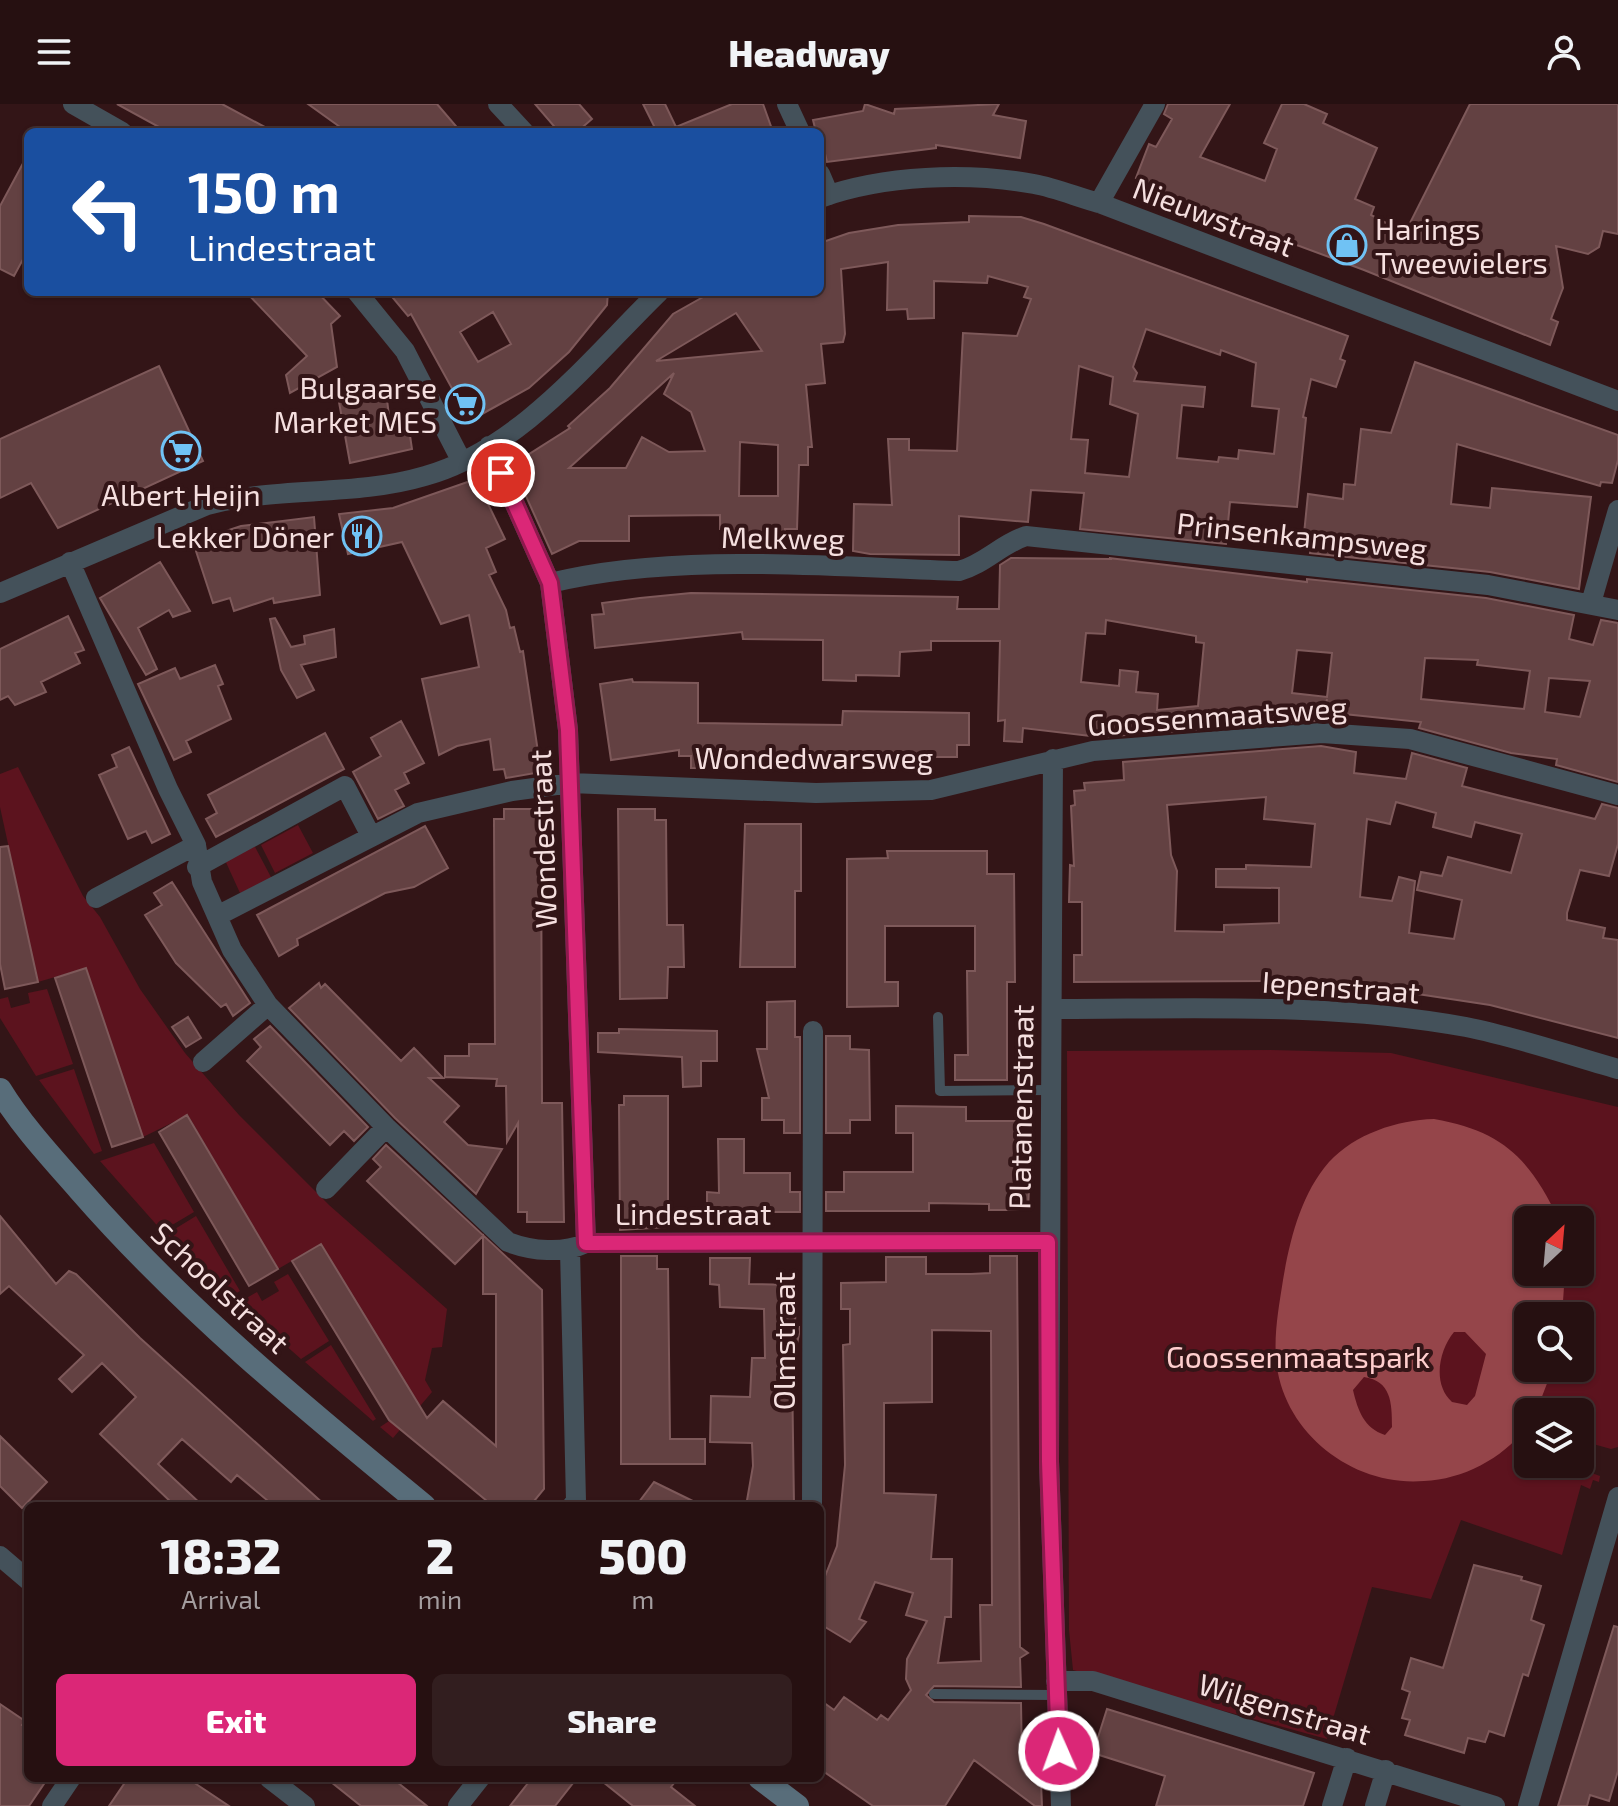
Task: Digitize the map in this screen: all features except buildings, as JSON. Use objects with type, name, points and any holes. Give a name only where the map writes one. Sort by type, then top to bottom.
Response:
[{"type":"street","points":[[73,104],[115,128]]},
{"type":"street","points":[[498,104],[520,128]]},
{"type":"street","points":[[787,104],[798,128]]},
{"type":"street","points":[[1099,203],[1155,104]]},
{"type":"street","name":"Nieuwstraat","points":[[825,196],[888,183],[982,178],[1035,184],[1099,203],[1618,401]]},
{"type":"street","points":[[360,296],[405,351],[462,462]]},
{"type":"street","points":[[0,593],[207,505],[239,497],[371,486],[425,476],[462,462],[489,446],[566,388],[649,296]]},
{"type":"street","name":"Wondestraat","points":[[489,446],[550,583],[571,783],[578,1247],[575,1502]]},
{"type":"street","points":[[1591,603],[1618,510]]},
{"type":"street","name":"Prinsenkampsweg","points":[[1007,542],[1026,536],[1488,585],[1618,610]]},
{"type":"street","name":"Melkweg","points":[[550,583],[592,572],[750,564],[959,571],[978,566],[1007,542]]},
{"type":"street","name":"Lindestraat","points":[[70,562],[168,789],[196,845],[197,867],[232,950],[268,1005],[386,1127],[508,1242],[521,1247],[1048,1242]]},
{"type":"street","name":"Goossenmaatsweg","points":[[1053,759],[1093,751],[1322,733],[1410,739],[1618,795]]},
{"type":"street","name":"Wondedwarsweg","points":[[217,916],[371,836],[440,805],[571,783],[816,793],[931,790],[1053,759]]},
{"type":"street","name":"Platanenstraat","points":[[1053,759],[1049,1461],[1061,1806]]},
{"type":"street","points":[[197,867],[345,786],[371,836]]},
{"type":"street","points":[[96,898],[196,845]]},
{"type":"street","points":[[203,1062],[268,1005]]},
{"type":"street","name":"Iepenstraat","points":[[1053,1009],[1272,1009],[1366,1015],[1466,1027],[1618,1069]]},
{"type":"street","name":"Olmstraat","points":[[812,1502],[813,1031]]},
{"type":"street","name":"Schoolstraat","points":[[0,1090],[51,1156],[127,1244],[217,1330],[419,1502]]},
{"type":"street","points":[[326,1189],[386,1127]]},
{"type":"street","points":[[1528,1806],[1618,1497]]},
{"type":"street","points":[[0,1556],[24,1577]]},
{"type":"street","name":"Wilgenstraat","points":[[1056,1688],[1093,1681],[1495,1806]]},
{"type":"street","points":[[1332,1806],[1347,1758]]},
{"type":"street","points":[[1375,1806],[1386,1770]]},
{"type":"street","points":[[52,1806],[68,1782]]},
{"type":"street","points":[[274,1782],[305,1806]]},
{"type":"street","points":[[458,1806],[477,1782]]},
{"type":"street","points":[[765,1782],[797,1806]]},
{"type":"lane","points":[[938,1017],[940,1091],[1052,1090]]},
{"type":"lane","points":[[934,1694],[1056,1688]]},
{"type":"green space","points":[[18,767],[83,896],[100,917],[140,989],[185,1053],[239,1115],[329,1205],[447,1309],[442,1347],[432,1348],[425,1380],[432,1392],[393,1438],[380,1427],[389,1421],[321,1244],[278,1269],[188,1115],[143,1137],[86,968],[38,982],[0,807],[0,774]]},
{"type":"green space","points":[[298,825],[313,853],[275,873],[261,845]]},
{"type":"green space","points":[[253,843],[272,879],[240,893],[224,858]]},
{"type":"green space","points":[[47,989],[73,1064],[36,1076],[0,1018],[0,999],[8,997],[11,1008],[30,1003],[28,993]]},
{"type":"green space","name":"Goossenmaatspark","points":[[1067,1051],[1391,1053],[1618,1107],[1618,1447],[1611,1449],[1594,1444],[1594,1398],[1514,1398],[1514,1478],[1600,1476],[1599,1482],[1593,1480],[1590,1489],[1581,1485],[1562,1555],[1461,1520],[1431,1599],[1372,1587],[1327,1739],[1073,1670],[1069,1630]]},
{"type":"green space","points":[[74,1069],[102,1151],[94,1154],[39,1080]]},
{"type":"green space","points":[[154,1143],[194,1212],[162,1231],[100,1161]]},
{"type":"green space","points":[[196,1216],[240,1291],[230,1297],[165,1235]]},
{"type":"green space","points":[[288,1274],[329,1341],[301,1359],[238,1303],[257,1292],[262,1301],[279,1291],[274,1282]]},
{"type":"green space","points":[[331,1345],[376,1419],[373,1421],[305,1362]]},
{"type":"shaded area","points":[[1434,1119],[1479,1131],[1512,1151],[1525,1164],[1552,1206],[1514,1206],[1514,1286],[1564,1286],[1563,1302],[1514,1302],[1514,1382],[1548,1382],[1541,1398],[1514,1398],[1514,1441],[1482,1465],[1454,1476],[1424,1481],[1371,1475],[1325,1450],[1306,1431],[1292,1410],[1281,1385],[1276,1359],[1276,1329],[1289,1249],[1311,1188],[1339,1152],[1377,1130]],"holes":[[[1454,1332],[1465,1332],[1486,1354],[1475,1396],[1467,1405],[1452,1402],[1440,1377],[1442,1357],[1449,1339]],[[1364,1377],[1373,1379],[1388,1394],[1392,1427],[1385,1435],[1372,1428],[1363,1418],[1353,1390]]]},
{"type":"place","name":"Harings Tweewielers","points":[[1347,245]]},
{"type":"place","name":"Bulgaarse Market MES","points":[[465,404]]},
{"type":"place","name":"Albert Heijn","points":[[181,451]]},
{"type":"place","name":"Lekker Döner","points":[[362,536]]},
{"type":"route","points":[[501,473],[550,583],[568,730],[586,1243],[1048,1242],[1049,1461],[1059,1751]]}]
